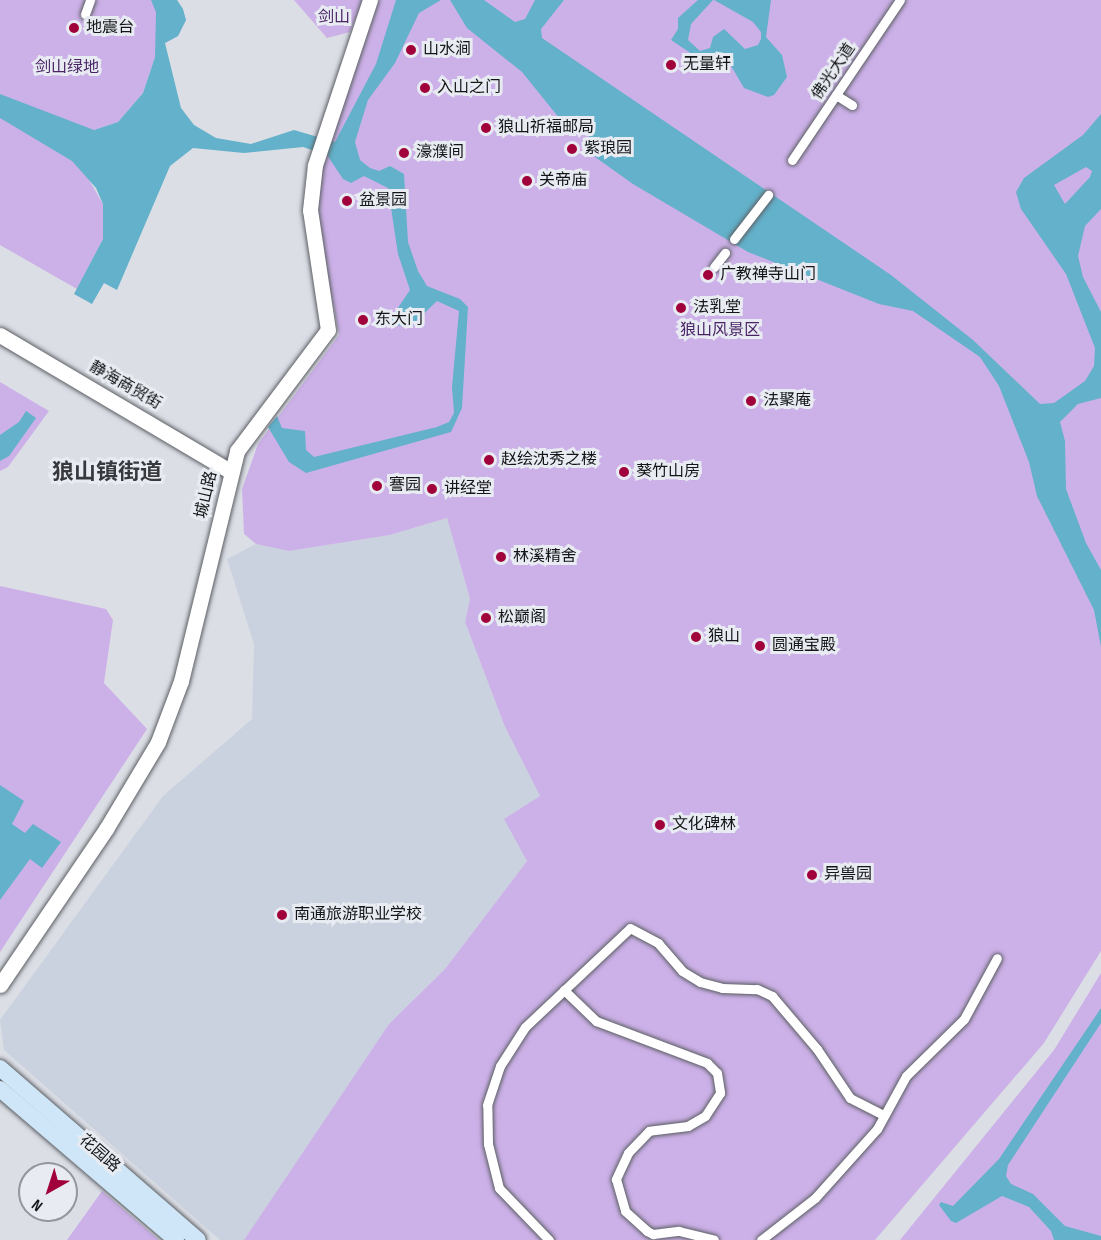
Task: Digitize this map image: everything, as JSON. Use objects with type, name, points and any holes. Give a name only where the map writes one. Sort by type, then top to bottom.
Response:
[{"type":"main road","name":"花园路","points":[[0,1068],[198,1240]]},
{"type":"main road","name":"花园路","points":[[0,1089],[176,1240]]},
{"type":"street","points":[[85,14],[90,0]]},
{"type":"street","name":"城山路","points":[[0,985],[106,829],[158,742],[181,681],[198,619],[237,451],[328,330],[310,210],[315,165],[370,0]]},
{"type":"street","name":"佛光大道","points":[[792,160],[900,0]]},
{"type":"street","points":[[836,95],[852,105]]},
{"type":"street","points":[[734,239],[768,195]]},
{"type":"street","points":[[714,267],[724,253]]},
{"type":"street","name":"静海商贸街","points":[[0,335],[231,471]]},
{"type":"street","points":[[549,1240],[499,1188],[486,1124],[492,1088],[510,1047],[525,1027],[622,933],[637,929],[658,943],[682,971],[700,982],[722,988],[757,989],[772,996],[817,1049],[850,1098],[884,1116]]},
{"type":"street","points":[[761,1240],[815,1198],[868,1139],[884,1116],[906,1076],[964,1019],[997,958]]},
{"type":"street","points":[[564,990],[596,1021],[707,1064],[720,1079],[720,1094],[705,1116],[688,1126],[649,1131],[635,1143],[619,1170],[616,1184],[625,1211],[653,1237],[679,1231],[714,1240]]},
{"type":"shaded area","name":"南通旅游职业学校","points":[[447,518],[470,599],[465,622],[505,727],[540,796],[527,861],[445,969],[389,1024],[244,1240],[220,1240],[4,1050],[0,1020],[163,796],[252,719],[254,644],[227,559],[256,544],[289,551],[390,535]]},
{"type":"green space","name":"剑山绿地","points":[[0,0],[177,0],[186,20],[178,36],[165,43],[155,57],[143,93],[118,122],[94,130],[85,173],[103,204],[103,239],[77,289],[0,245]]},
{"type":"green space","name":"剑山","points":[[294,0],[363,0],[350,32],[327,38]]},
{"type":"green space","name":"狼山风景区","points":[[379,0],[1101,0],[1101,951],[1044,1043],[875,1240],[244,1240],[389,1024],[445,969],[527,861],[504,819],[540,796],[505,727],[465,622],[470,599],[447,518],[390,535],[289,551],[256,544],[244,534],[242,489],[258,444],[339,335],[315,207],[323,158]]},
{"type":"green space","points":[[0,382],[49,411],[8,467],[0,471]]},
{"type":"green space","points":[[0,586],[106,609],[113,620],[104,683],[147,729],[0,952]]},
{"type":"green space","points":[[1101,973],[1101,1240],[900,1240],[1054,1050]]},
{"type":"green space","points":[[102,1191],[159,1240],[67,1240]]},
{"type":"water","points":[[151,0],[177,0],[183,9],[186,20],[178,36],[165,43],[181,108],[194,125],[216,138],[251,144],[294,130],[335,142],[376,64],[396,0],[441,0],[419,13],[395,63],[368,100],[355,142],[360,160],[370,168],[379,171],[390,166],[404,174],[408,242],[418,271],[427,286],[460,299],[468,307],[462,408],[451,432],[306,473],[289,462],[268,427],[277,416],[282,428],[305,431],[306,450],[314,457],[437,427],[449,422],[454,413],[452,387],[459,311],[437,301],[412,325],[405,327],[393,324],[391,318],[410,290],[398,254],[388,188],[364,176],[351,183],[343,179],[327,155],[303,147],[244,153],[193,148],[170,166],[117,290],[104,283],[92,304],[74,294],[103,239],[103,204],[96,188],[72,161],[0,118],[0,94],[94,130],[118,122],[143,93],[155,57],[156,12]]},
{"type":"water","points":[[450,0],[484,0],[515,22],[525,19],[535,0],[564,0],[541,29],[542,38],[891,275],[973,340],[1040,404],[1054,403],[1085,381],[1094,366],[1095,348],[1066,274],[1021,209],[1016,192],[1024,178],[1083,135],[1101,114],[1101,209],[1085,226],[1078,256],[1083,277],[1101,312],[1101,398],[1078,404],[1060,422],[1065,441],[1066,489],[1086,543],[1101,570],[1101,647],[1094,610],[1037,496],[1029,462],[999,386],[980,357],[913,311],[879,304],[748,252],[633,184],[595,157],[603,147],[579,129],[575,132],[564,124],[522,72],[467,28]],"holes":[[[1086,167],[1092,171],[1090,177],[1065,204],[1054,185]]]},
{"type":"water","points":[[698,0],[713,0],[691,24],[688,40],[700,51],[710,48],[713,37],[724,29],[745,49],[758,45],[761,39],[761,32],[753,22],[714,0],[771,0],[766,37],[782,55],[787,77],[774,95],[768,97],[744,88],[730,64],[718,59],[698,58],[671,40],[678,29],[678,18]]},
{"type":"water","points":[[26,411],[36,418],[9,456],[0,461],[0,435],[19,422]]},
{"type":"water","points":[[0,785],[24,801],[12,824],[25,833],[33,824],[61,842],[42,868],[30,859],[0,900]]},
{"type":"water","points":[[1101,1008],[1101,1023],[1008,1165],[1006,1176],[1011,1184],[1033,1194],[1065,1226],[1101,1236],[1101,1240],[1054,1240],[1051,1231],[1029,1207],[1002,1196],[956,1223],[951,1221],[939,1205],[941,1202],[953,1206],[999,1159]]},
{"type":"place","name":"地震台","points":[[74,28]]},
{"type":"place","name":"山水涧","points":[[411,50]]},
{"type":"place","name":"无量轩","points":[[671,65]]},
{"type":"place","name":"入山之门","points":[[425,88]]},
{"type":"place","name":"狼山祈福邮局","points":[[486,128]]},
{"type":"place","name":"紫琅园","points":[[572,149]]},
{"type":"place","name":"濠濮间","points":[[404,153]]},
{"type":"place","name":"关帝庙","points":[[527,181]]},
{"type":"place","name":"盆景园","points":[[347,201]]},
{"type":"place","name":"广教禅寺山门","points":[[708,275]]},
{"type":"place","name":"法乳堂","points":[[681,308]]},
{"type":"place","name":"东大门","points":[[363,320]]},
{"type":"place","name":"法聚庵","points":[[751,401]]},
{"type":"place","name":"赵绘沈秀之楼","points":[[489,460]]},
{"type":"place","name":"葵竹山房","points":[[624,472]]},
{"type":"place","name":"謇园","points":[[377,486]]},
{"type":"place","name":"讲经堂","points":[[432,489]]},
{"type":"place","name":"林溪精舍","points":[[501,557]]},
{"type":"place","name":"松巅阁","points":[[486,618]]},
{"type":"place","name":"狼山","points":[[696,637]]},
{"type":"place","name":"圆通宝殿","points":[[760,646]]},
{"type":"place","name":"文化碑林","points":[[660,825]]},
{"type":"place","name":"异兽园","points":[[812,875]]},
{"type":"place","name":"南通旅游职业学校","points":[[282,915]]},
{"type":"district","name":"狼山镇街道","points":[[107,473]]}]
